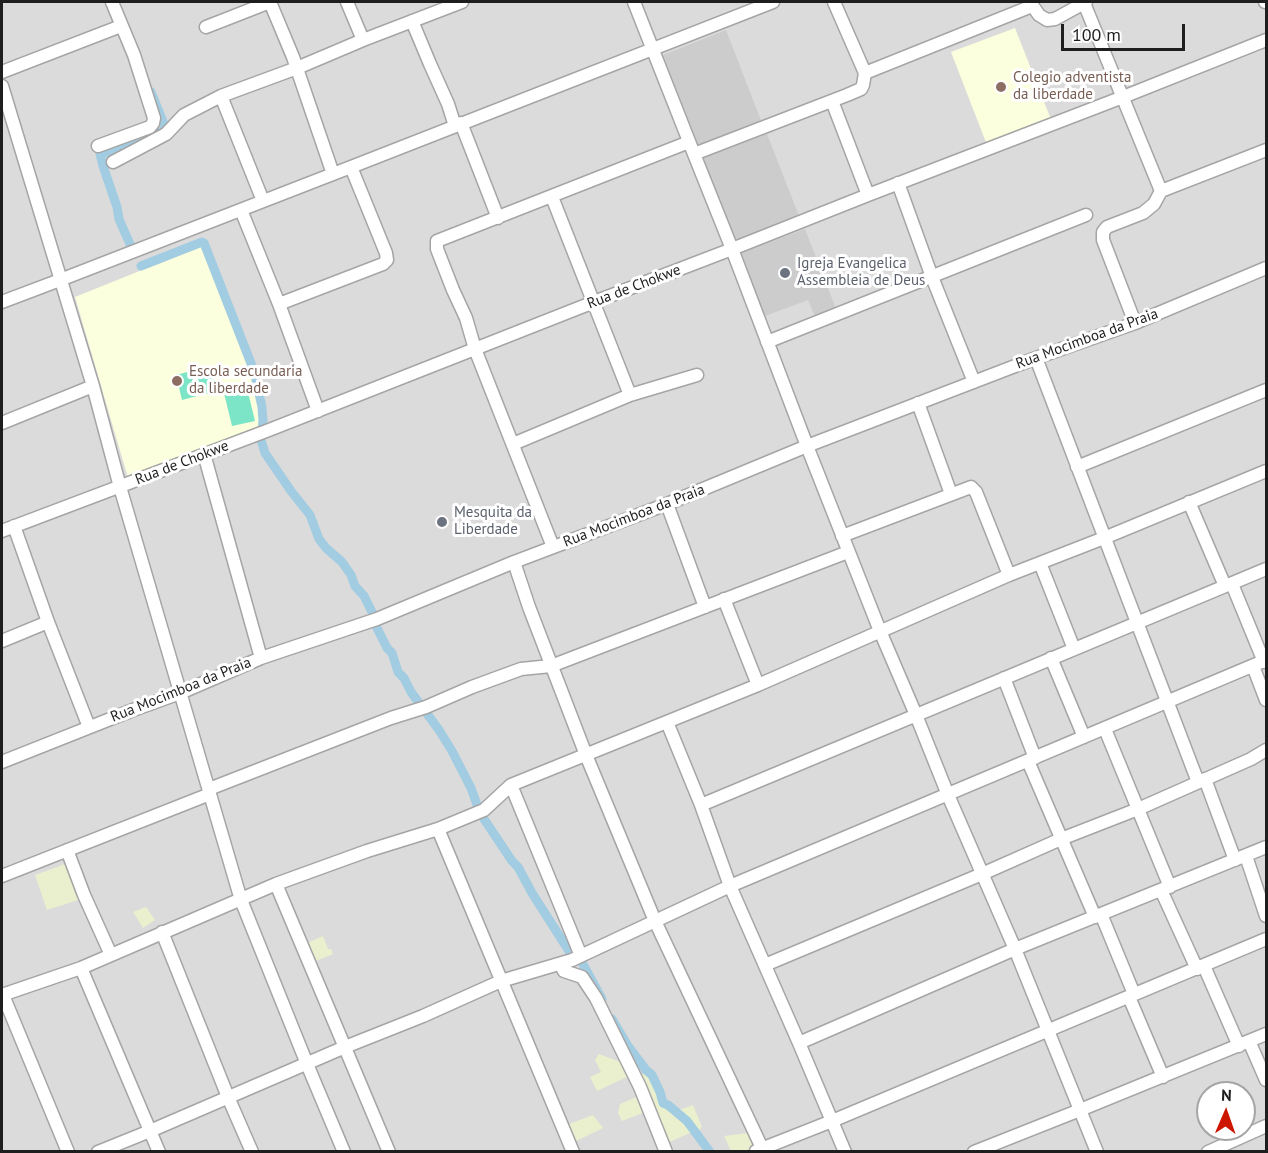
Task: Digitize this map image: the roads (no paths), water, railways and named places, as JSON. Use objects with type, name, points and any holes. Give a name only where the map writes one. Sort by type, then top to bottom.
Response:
[{"type":"street","points":[[98,146],[150,127],[154,118],[134,56],[112,2]]},
{"type":"street","points":[[206,27],[270,2],[297,68],[333,174]]},
{"type":"street","points":[[346,2],[363,40]]},
{"type":"street","points":[[113,162],[166,134],[184,115],[221,96],[462,2]]},
{"type":"street","points":[[634,2],[848,552],[948,795],[1016,950],[1097,1152]]},
{"type":"street","points":[[553,547],[475,349],[466,318],[441,258],[437,241],[552,197],[861,89],[865,73],[834,2]]},
{"type":"street","points":[[865,73],[1031,4],[1039,15],[1047,20],[1055,19],[1085,2],[1161,191]]},
{"type":"street","points":[[2,302],[766,3]]},
{"type":"street","points":[[412,21],[498,218]]},
{"type":"street","points":[[2,72],[122,26]]},
{"type":"street","name":"Rua de Chokwe","points":[[2,531],[318,411],[1266,40]]},
{"type":"street","points":[[2,86],[93,386],[120,487],[241,900],[345,1152]]},
{"type":"street","points":[[221,96],[263,201]]},
{"type":"street","points":[[832,101],[868,195]]},
{"type":"street","points":[[1135,323],[1102,232],[1107,227],[1143,213],[1154,204],[1161,191],[1266,150]]},
{"type":"street","points":[[279,304],[383,264],[387,260],[351,167]]},
{"type":"street","points":[[898,183],[974,382]]},
{"type":"street","points":[[552,197],[630,394]]},
{"type":"street","points":[[241,210],[279,304],[318,411]]},
{"type":"street","points":[[767,342],[1086,215]]},
{"type":"street","name":"Rua Mocimboa da Praia","points":[[2,762],[180,693],[261,658],[374,620],[807,446],[1265,272]]},
{"type":"street","points":[[1036,358],[1168,703],[1201,781],[1241,858],[1266,916]]},
{"type":"street","points":[[513,444],[630,394],[697,375]]},
{"type":"street","points":[[2,423],[93,386]]},
{"type":"street","points":[[1077,467],[1266,390]]},
{"type":"street","points":[[918,403],[951,494]]},
{"type":"street","points":[[204,454],[261,658]]},
{"type":"street","points":[[68,1152],[2,995],[81,968],[276,884],[438,829],[479,812],[511,785],[758,685],[1040,562],[1266,472]]},
{"type":"street","points":[[842,536],[971,487],[974,488],[1009,575]]},
{"type":"street","points":[[1189,502],[1261,663],[1266,700]]},
{"type":"street","points":[[667,504],[705,607]]},
{"type":"street","points":[[14,526],[89,727]]},
{"type":"street","points":[[2,876],[391,718],[422,709],[521,669],[551,666],[848,552]]},
{"type":"street","points":[[514,562],[586,755],[655,921],[758,1150],[1266,939]]},
{"type":"street","points":[[1040,562],[1074,649]]},
{"type":"street","points":[[701,806],[1266,569]]},
{"type":"street","points":[[724,599],[758,685]]},
{"type":"street","points":[[2,641],[48,622]]},
{"type":"street","points":[[1051,658],[1084,737]]},
{"type":"street","points":[[98,1152],[501,981],[581,956],[730,886],[1261,663]]},
{"type":"street","points":[[1004,678],[1061,839],[1098,916],[1162,1077]]},
{"type":"street","points":[[667,722],[730,886],[845,1152]]},
{"type":"street","points":[[1105,729],[1138,809],[1165,889],[1200,967],[1266,1080]]},
{"type":"street","points":[[765,965],[1061,839],[1138,809],[1266,750]]},
{"type":"street","points":[[511,785],[581,956]]},
{"type":"street","points":[[438,829],[573,1152]]},
{"type":"street","points":[[799,1042],[1266,847]]},
{"type":"street","points":[[67,850],[111,955]]},
{"type":"street","points":[[276,884],[389,1152]]},
{"type":"street","points":[[162,932],[252,1152]]},
{"type":"street","points":[[560,964],[564,971],[582,977],[596,998],[640,1087],[666,1152]]},
{"type":"street","points":[[81,968],[159,1152]]},
{"type":"street","points":[[974,1152],[1266,1034]]},
{"type":"street","points":[[1208,1152],[1266,1126]]},
{"type":"waterway","points":[[133,251],[119,219],[100,154],[124,149],[166,129],[151,92]]},
{"type":"waterway","points":[[141,266],[204,243],[254,371],[262,407],[261,440],[265,453],[310,515],[319,539],[342,562],[355,586],[364,596],[376,626],[392,653],[398,672],[452,751],[471,788],[480,813],[518,867],[569,951],[579,957],[602,999]]},
{"type":"waterway","points":[[612,1019],[628,1046],[652,1075],[663,1103],[687,1121],[710,1152]]},
{"type":"place","name":"Colegio adventista da liberdade","points":[[1001,87]]},
{"type":"place","name":"Igreja Evangelica Assembleia de Deus","points":[[785,273]]},
{"type":"place","name":"Escola secundaria da liberdade","points":[[177,381]]},
{"type":"place","name":"Mesquita da Liberdade","points":[[442,522]]}]
